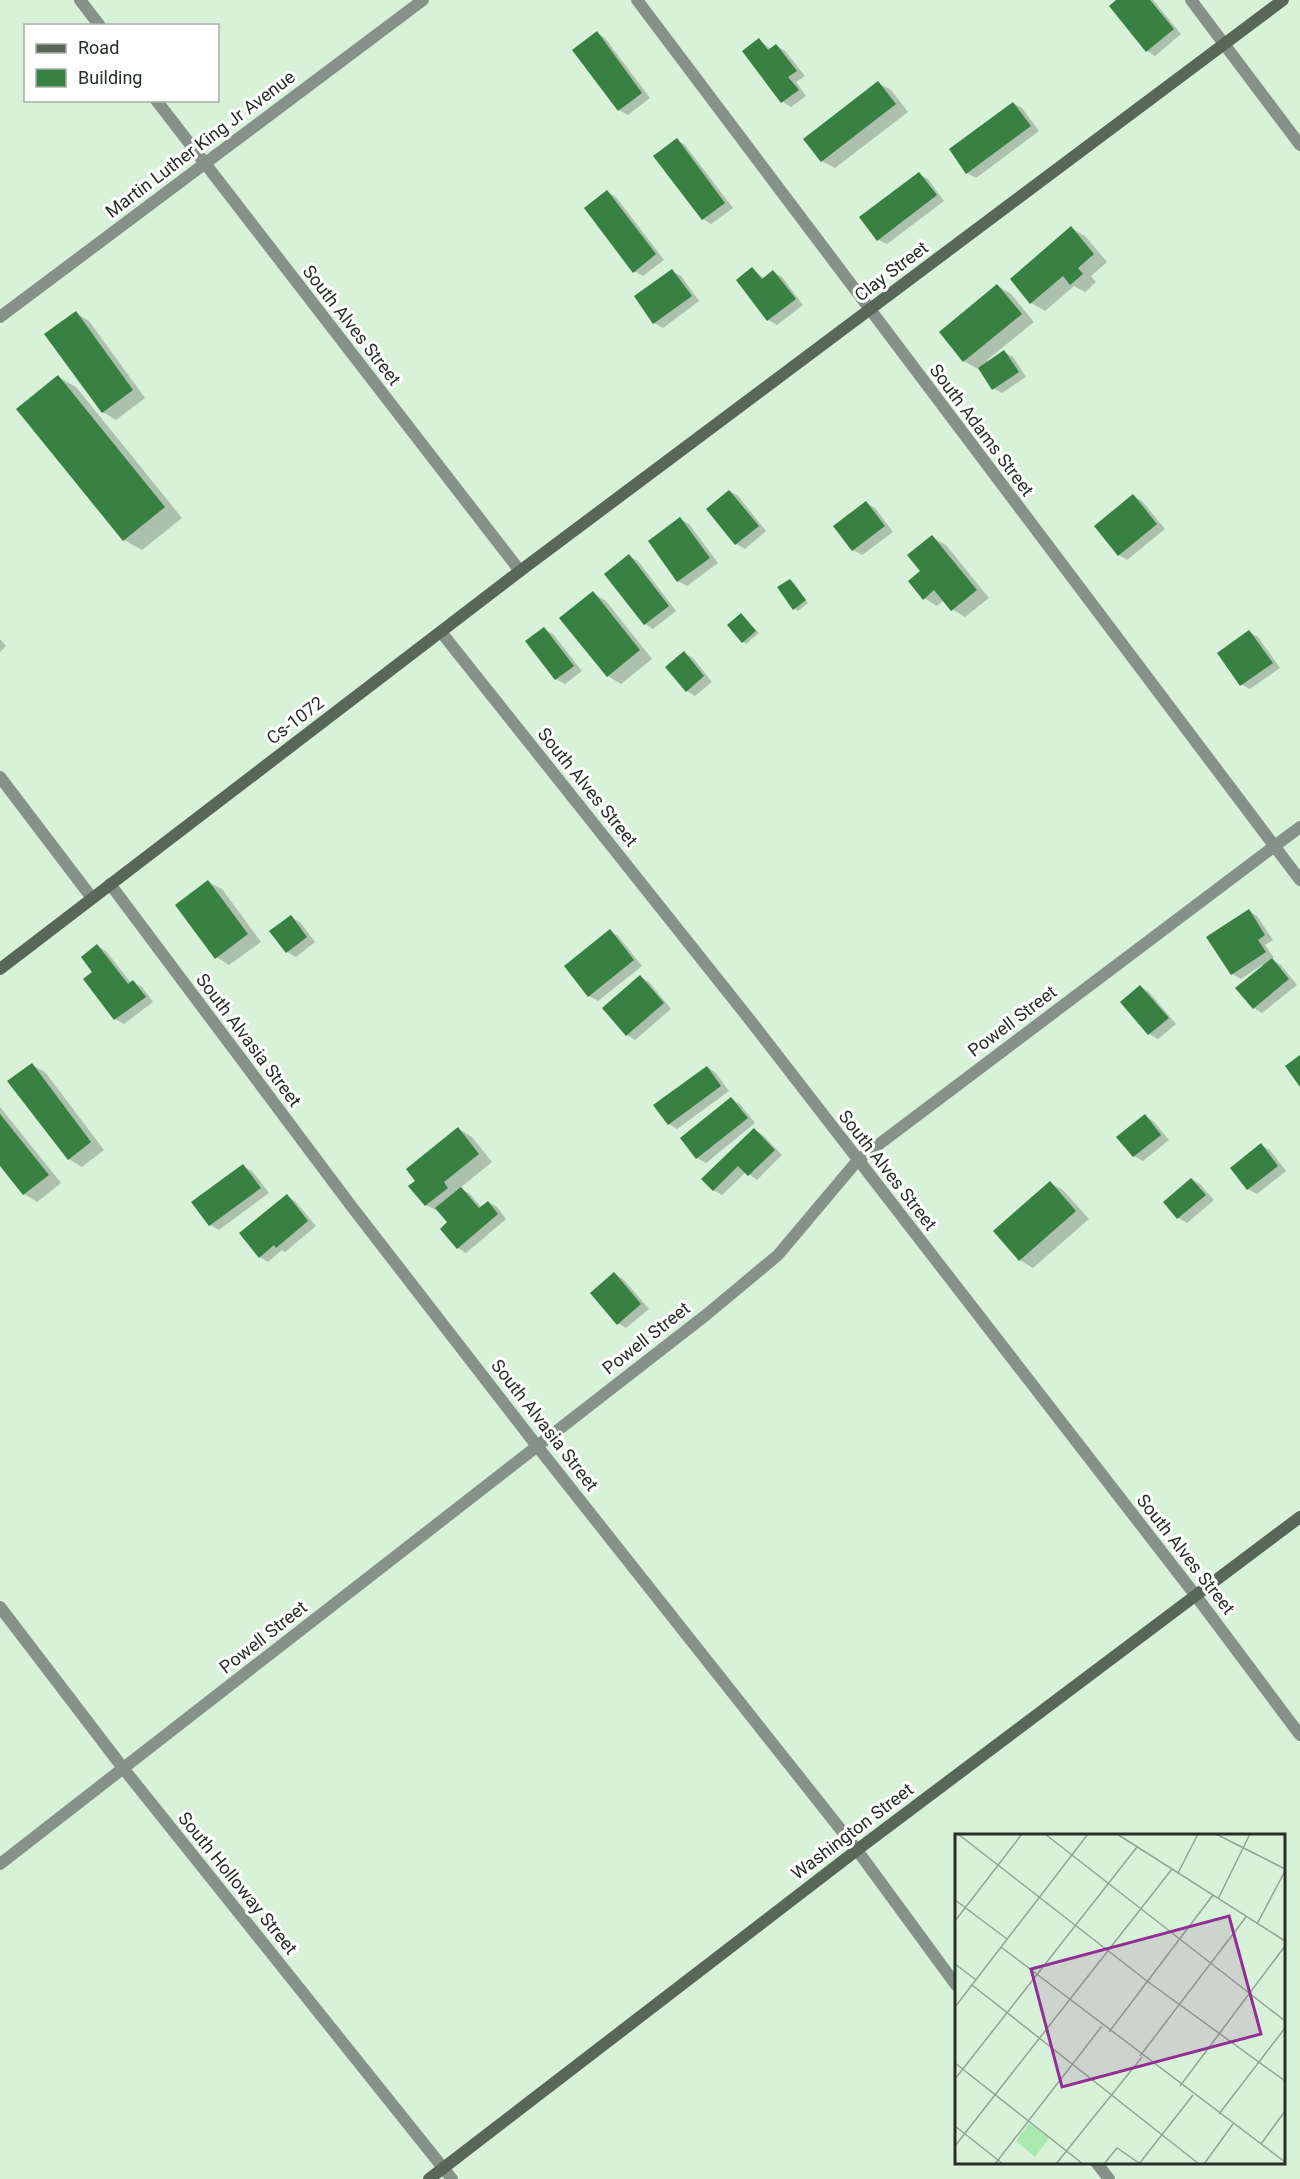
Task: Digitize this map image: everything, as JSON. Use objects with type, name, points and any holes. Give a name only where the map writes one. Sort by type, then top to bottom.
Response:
[{"type":"street","points":[[80,0],[98,24]]},
{"type":"street","name":"Martin Luther King Jr Avenue","points":[[0,317],[423,0]]},
{"type":"street","name":"South Adams Street","points":[[637,0],[1300,880]]},
{"type":"street","points":[[1191,0],[1300,145]]},
{"type":"street","name":"Clay Street","points":[[520,571],[1283,0]]},
{"type":"street","name":"South Alves Street","points":[[158,102],[520,571]]},
{"type":"street","name":"Cs-1072","points":[[92,898],[520,571]]},
{"type":"street","name":"South Alves Street","points":[[441,632],[750,1020],[1196,1596],[1300,1735]]},
{"type":"street","points":[[0,777],[92,898],[0,969]]},
{"type":"street","name":"Powell Street","points":[[0,1864],[706,1315],[778,1255],[858,1160],[1300,827]]},
{"type":"street","name":"South Alvasia Street","points":[[110,884],[352,1207],[537,1446],[857,1850],[955,1982]]},
{"type":"street","name":"Washington Street","points":[[429,2179],[857,1850],[1300,1517]]},
{"type":"street","name":"South Holloway Street","points":[[0,1607],[123,1768],[452,2179]]},
{"type":"street","points":[[1097,2164],[1109,2179]]},
{"type":"building","points":[[1116,0],[1150,0],[1174,29],[1146,52],[1109,6]]},
{"type":"building","points":[[597,31],[642,93],[618,111],[572,50]]},
{"type":"building","points":[[759,38],[768,50],[776,44],[797,71],[788,77],[799,90],[781,103],[742,51]]},
{"type":"building","points":[[878,81],[896,104],[821,162],[803,139]]},
{"type":"building","points":[[1013,102],[1031,126],[966,174],[949,149]]},
{"type":"building","points":[[677,138],[725,203],[702,220],[653,156]]},
{"type":"building","points":[[919,172],[937,195],[877,241],[859,217]]},
{"type":"building","points":[[607,190],[656,254],[633,273],[584,208]]},
{"type":"building","points":[[1071,226],[1094,254],[1078,268],[1083,274],[1070,285],[1063,276],[1030,304],[1010,279]]},
{"type":"building","points":[[752,267],[762,279],[773,270],[796,299],[767,321],[736,280]]},
{"type":"building","points":[[672,269],[692,296],[653,324],[634,296]]},
{"type":"building","points":[[997,284],[1022,314],[963,362],[939,332]]},
{"type":"building","points":[[76,311],[133,390],[102,413],[44,334]]},
{"type":"building","points":[[1004,350],[1019,372],[992,390],[978,368]]},
{"type":"building","points":[[58,375],[165,507],[123,541],[16,409]]},
{"type":"building","points":[[729,490],[759,526],[735,545],[706,509]]},
{"type":"building","points":[[1133,494],[1157,524],[1118,556],[1094,526]]},
{"type":"building","points":[[866,501],[885,526],[852,551],[833,526]]},
{"type":"building","points":[[680,517],[710,558],[677,582],[648,541]]},
{"type":"building","points":[[932,535],[977,590],[951,611],[934,590],[923,600],[908,581],[920,571],[907,555]]},
{"type":"building","points":[[629,554],[669,606],[644,625],[604,574]]},
{"type":"building","points":[[790,579],[806,600],[793,610],[777,587]]},
{"type":"building","points":[[593,591],[640,650],[607,677],[559,618]]},
{"type":"building","points":[[741,613],[756,631],[742,643],[727,625]]},
{"type":"building","points":[[544,627],[574,666],[555,680],[525,641]]},
{"type":"building","points":[[1249,630],[1273,663],[1240,686],[1217,653]]},
{"type":"building","points":[[684,651],[704,676],[686,692],[665,667]]},
{"type":"building","points":[[208,880],[248,934],[215,959],[175,905]]},
{"type":"building","points":[[1249,909],[1265,935],[1258,940],[1266,952],[1231,975],[1206,937]]},
{"type":"building","points":[[291,915],[307,937],[286,953],[269,931]]},
{"type":"building","points":[[610,929],[634,960],[588,997],[564,966]]},
{"type":"building","points":[[97,944],[128,984],[133,980],[146,997],[114,1020],[83,979],[92,972],[81,957]]},
{"type":"building","points":[[1272,958],[1289,979],[1253,1009],[1235,988]]},
{"type":"building","points":[[640,975],[664,1003],[626,1036],[602,1008]]},
{"type":"building","points":[[1140,985],[1169,1018],[1148,1035],[1120,1002]]},
{"type":"building","points":[[1300,1055],[1300,1087],[1285,1066]]},
{"type":"building","points":[[32,1063],[91,1142],[68,1160],[7,1081]]},
{"type":"building","points":[[707,1066],[721,1086],[668,1125],[653,1105]]},
{"type":"building","points":[[731,1097],[748,1118],[696,1159],[680,1138]]},
{"type":"building","points":[[0,1114],[49,1175],[23,1195],[0,1166]]},
{"type":"building","points":[[1145,1114],[1161,1135],[1133,1157],[1116,1137]]},
{"type":"building","points":[[458,1127],[479,1154],[444,1182],[448,1188],[425,1206],[408,1186],[415,1181],[406,1169]]},
{"type":"building","points":[[754,1128],[775,1150],[748,1176],[738,1166],[713,1191],[701,1179]]},
{"type":"building","points":[[1261,1143],[1278,1166],[1247,1190],[1230,1168]]},
{"type":"building","points":[[243,1164],[261,1188],[209,1226],[191,1202]]},
{"type":"building","points":[[1191,1178],[1206,1195],[1177,1219],[1163,1202]]},
{"type":"building","points":[[1050,1181],[1076,1211],[1019,1261],[993,1231]]},
{"type":"building","points":[[461,1187],[479,1208],[488,1201],[498,1214],[457,1249],[440,1229],[447,1222],[435,1208]]},
{"type":"building","points":[[287,1194],[308,1221],[276,1248],[274,1245],[259,1258],[239,1233]]},
{"type":"building","points":[[614,1272],[641,1304],[617,1325],[590,1293]]}]
